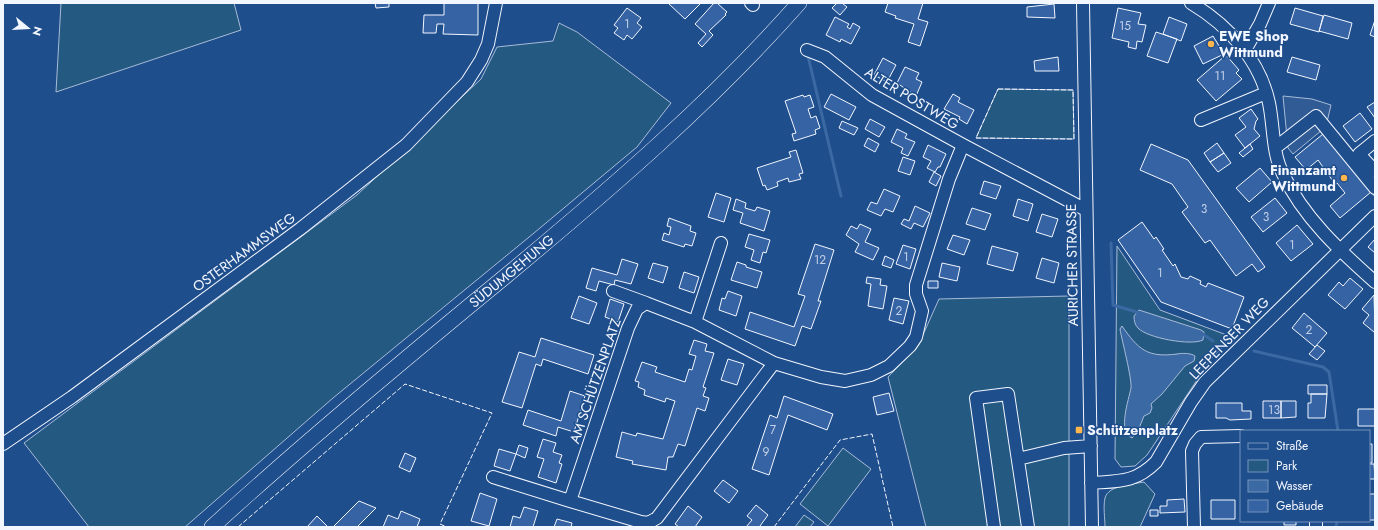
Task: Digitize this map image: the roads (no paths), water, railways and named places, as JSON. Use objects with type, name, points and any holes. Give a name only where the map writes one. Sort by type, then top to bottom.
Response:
[{"type":"main road","name":"SÜDUMGEHUNG","points":[[212,527],[308,442],[565,227],[634,166],[716,90],[778,27],[799,3]]},
{"type":"street","name":"OSTERHAMMSWEG","points":[[3,444],[72,397],[281,243],[412,139],[467,82],[481,60],[488,44],[496,3]]},
{"type":"street","name":"AURICHER STRASSE","points":[[1083,3],[1092,527]]},
{"type":"street","points":[[1191,3],[1206,12],[1244,50],[1258,72],[1266,93],[1275,148],[1282,173],[1289,186],[1319,228],[1375,282]]},
{"type":"street","points":[[1244,50],[1257,30],[1269,3]]},
{"type":"street","name":"ALTER POSTWEG","points":[[807,50],[825,57],[872,95],[962,145],[1086,210]]},
{"type":"street","points":[[1201,120],[1266,93]]},
{"type":"street","points":[[1275,148],[1316,116],[1375,188]]},
{"type":"street","points":[[1375,141],[1359,154],[1375,171]]},
{"type":"street","name":"ALTER POSTWEG","points":[[774,363],[821,377],[845,380],[871,375],[889,366],[910,346],[916,336],[922,311],[916,294],[916,285],[949,179],[962,145]]},
{"type":"street","name":"LEEPENSER WEG","points":[[1091,483],[1128,481],[1148,469],[1156,462],[1191,402],[1205,382],[1375,216]]},
{"type":"street","points":[[695,322],[721,243]]},
{"type":"street","points":[[493,477],[641,522],[655,523],[774,363],[695,322],[613,291]]},
{"type":"street","name":"AM SCHÜTZENPLATZ","points":[[570,501],[628,328],[637,309],[646,303]]},
{"type":"street","points":[[994,527],[976,398],[1008,394],[1028,527]]},
{"type":"street","points":[[1194,527],[1192,451],[1194,444],[1201,437],[1240,436]]},
{"type":"street","points":[[1018,459],[1059,449],[1091,446]]},
{"type":"water","points":[[1139,310],[1201,330],[1204,332],[1203,340],[1189,342],[1169,340],[1143,332],[1137,327],[1134,321],[1134,316]]},
{"type":"water","points":[[1122,326],[1133,341],[1144,350],[1151,353],[1167,355],[1181,353],[1195,356],[1194,361],[1185,366],[1162,394],[1151,404],[1152,408],[1150,413],[1144,416],[1137,433],[1132,438],[1128,435],[1125,429],[1126,407],[1131,383],[1120,329]]},
{"type":"waterway","points":[[808,56],[841,196]]},
{"type":"waterway","points":[[1111,243],[1113,305],[1140,313]]},
{"type":"waterway","points":[[1201,333],[1213,341]]},
{"type":"waterway","points":[[1254,351],[1323,367],[1329,372],[1338,430]]},
{"type":"waterway","points":[[1336,527],[1337,522]]},
{"type":"place","name":"EWE Shop Wittmund","points":[[1211,44]]},
{"type":"place","name":"Finanzamt Wittmund","points":[[1344,178]]},
{"type":"place","name":"Schützenplatz","points":[[1079,430]]}]
